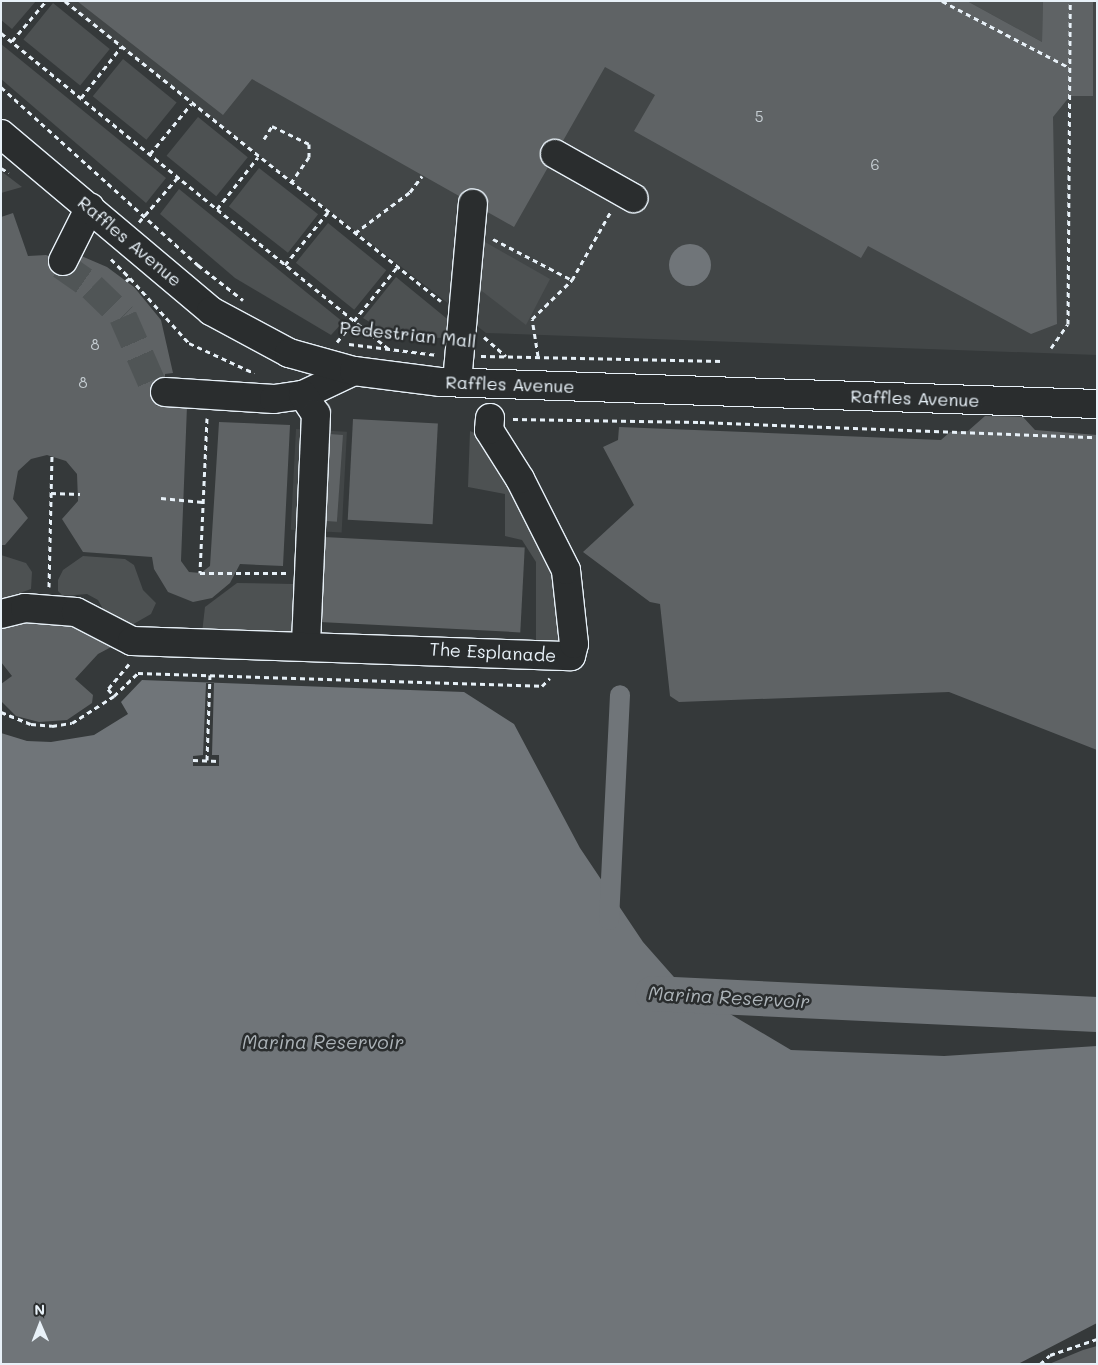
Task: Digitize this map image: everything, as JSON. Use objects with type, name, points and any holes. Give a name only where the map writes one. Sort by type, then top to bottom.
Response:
[{"type":"main road","name":"Raffles Avenue","points":[[1,134],[90,207],[211,311],[249,335],[289,353],[354,371],[457,382],[1097,404]]},
{"type":"main road","points":[[555,154],[623,203]]},
{"type":"main road","points":[[63,262],[90,207]]},
{"type":"main road","points":[[457,382],[472,216]]},
{"type":"main road","points":[[165,392],[274,399],[303,395],[354,371]]},
{"type":"main road","points":[[303,395],[316,414],[306,646]]},
{"type":"main road","name":"The Esplanade","points":[[1,614],[49,608],[97,620],[132,641],[571,656],[574,644],[566,570],[520,479],[489,430],[490,418]]},
{"type":"path","points":[[12,41],[46,1]]},
{"type":"path","points":[[64,1],[397,268],[463,318],[507,356]]},
{"type":"path","points":[[942,1],[1070,68]]},
{"type":"path","points":[[1051,348],[1068,324],[1070,1]]},
{"type":"path","points":[[1,33],[390,350]]},
{"type":"path","points":[[81,98],[121,47]]},
{"type":"path","points":[[1,87],[146,215],[198,265],[248,304]]},
{"type":"path","points":[[150,154],[191,104]]},
{"type":"path","points":[[264,139],[272,126],[309,144],[309,157],[291,183]]},
{"type":"path","points":[[217,208],[258,157]]},
{"type":"path","points":[[355,233],[410,192],[422,176]]},
{"type":"path","points":[[146,215],[178,177]]},
{"type":"path","points":[[538,356],[532,319],[572,280],[623,203]]},
{"type":"path","points":[[286,265],[328,212]]},
{"type":"path","points":[[472,216],[572,280]]},
{"type":"path","points":[[337,342],[397,268]]},
{"type":"path","points":[[130,278],[189,343],[259,375]]},
{"type":"path","name":"Pedestrian Mall","points":[[330,340],[390,350],[459,355],[722,361]]},
{"type":"path","points":[[208,395],[200,573],[309,574]]},
{"type":"path","points":[[490,418],[700,422],[1097,438]]},
{"type":"path","points":[[49,608],[52,456]]},
{"type":"path","points":[[51,493],[80,494]]},
{"type":"path","points":[[161,498],[203,502]]},
{"type":"path","points":[[114,696],[108,689],[132,658],[132,641]]},
{"type":"path","points":[[1,712],[31,724],[52,726],[80,719],[114,696],[138,673],[542,686],[571,656]]},
{"type":"path","points":[[207,760],[210,675]]},
{"type":"path","points":[[193,760],[219,761]]},
{"type":"path","points":[[1040,1364],[1050,1355],[1097,1339]]},
{"type":"shaded area","points":[[1,1],[36,1],[12,29],[1,20]]},
{"type":"shaded area","points":[[61,1],[1097,1],[1097,355],[486,333]]},
{"type":"shaded area","points":[[967,1],[1043,1],[1042,42]]},
{"type":"shaded area","points":[[53,3],[110,49],[80,85],[23,40]]},
{"type":"shaded area","points":[[1,44],[166,178],[146,203],[1,79]]},
{"type":"shaded area","points":[[123,59],[177,102],[146,140],[93,96]]},
{"type":"shaded area","points":[[198,117],[248,157],[216,196],[167,156]]},
{"type":"shaded area","points":[[259,168],[318,214],[288,253],[229,207]]},
{"type":"shaded area","points":[[1,171],[22,187],[1,193]]},
{"type":"shaded area","points":[[179,189],[343,322],[331,335],[235,278],[160,214]]},
{"type":"shaded area","points":[[328,223],[386,270],[354,310],[296,263]]},
{"type":"shaded area","points":[[478,238],[550,279],[526,325],[474,285]]},
{"type":"shaded area","points":[[396,277],[451,322],[450,338],[394,337],[363,318]]},
{"type":"shaded area","points":[[296,429],[347,432],[342,533],[291,530]]},
{"type":"shaded area","points":[[470,431],[486,438],[550,540],[570,643],[536,645],[536,562],[522,540],[505,536],[505,494],[468,487]]},
{"type":"shaded area","points":[[1,555],[26,563],[32,572],[31,589],[1,600]]},
{"type":"shaded area","points":[[83,556],[125,559],[134,565],[143,590],[156,603],[151,614],[130,626],[109,620],[98,600],[87,594],[63,596],[58,591],[58,580],[63,570]]},
{"type":"shaded area","points":[[237,583],[293,584],[292,637],[202,633],[205,607]]},
{"type":"water","points":[[690,244],[705,250],[711,265],[705,280],[690,286],[675,280],[669,265],[675,250]]},
{"type":"water","name":"Marina Reservoir","points":[[142,680],[464,692],[514,724],[580,848],[643,942],[681,985],[791,1050],[944,1056],[1097,1046],[1097,1323],[1018,1364],[1,1364],[1,733],[27,741],[51,742],[94,735],[128,714],[121,702]]},
{"type":"pier","points":[[206,683],[214,683],[212,755],[219,755],[219,766],[193,766],[193,756],[203,755]]},
{"type":"building","points":[[77,1],[967,1],[1042,42],[1043,1],[1093,1],[1093,96],[1070,96],[1053,117],[1057,324],[1031,334],[868,246],[861,258],[634,131],[655,95],[605,67],[514,227],[252,79],[223,115]]},
{"type":"building","points":[[13,213],[28,256],[46,255],[74,265],[79,255],[107,267],[134,287],[161,320],[173,373],[165,374],[164,404],[187,406],[181,561],[189,572],[201,573],[210,566],[219,422],[290,425],[283,566],[240,564],[230,583],[212,598],[193,602],[168,592],[154,569],[152,557],[83,552],[62,519],[78,501],[77,474],[66,461],[47,455],[31,459],[18,471],[13,499],[28,518],[5,545],[1,545],[1,217]]},
{"type":"building","points":[[985,416],[1023,417],[1035,430],[1097,435],[1097,750],[949,692],[679,702],[670,696],[660,604],[650,602],[583,552],[634,505],[603,447],[618,440],[619,427],[941,440],[950,432],[968,431]]},
{"type":"building","points":[[353,419],[438,423],[433,524],[348,520]]},
{"type":"building","points":[[329,434],[343,435],[337,522],[323,521]]},
{"type":"building","points":[[324,537],[525,548],[520,632],[320,622]]},
{"type":"building","points":[[69,619],[115,645],[98,654],[75,679],[93,695],[92,703],[67,720],[39,722],[16,716],[1,701],[1,684],[12,676],[1,662],[1,624]]},
{"type":"building","points":[[1097,1346],[1097,1364],[1049,1364],[1083,1350]]},
{"type":"waterway","points":[[609,920],[620,695]]},
{"type":"waterway","name":"Marina Reservoir","points":[[652,993],[1097,1014]]},
{"type":"tunnel","points":[[63,261],[61,265],[92,287],[123,317],[156,392],[165,392]]}]
